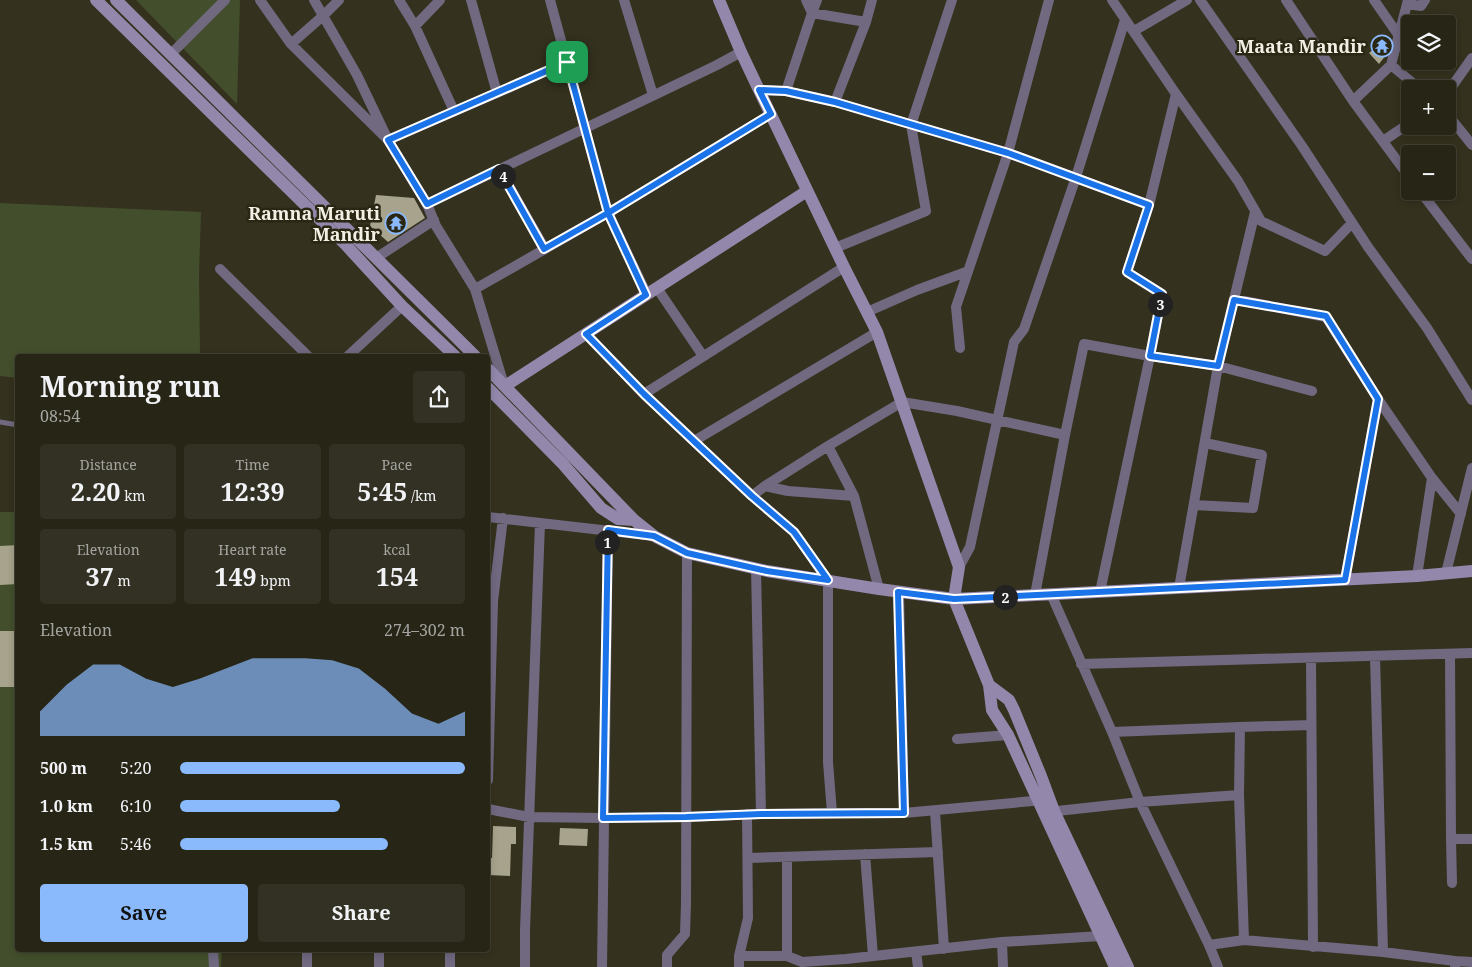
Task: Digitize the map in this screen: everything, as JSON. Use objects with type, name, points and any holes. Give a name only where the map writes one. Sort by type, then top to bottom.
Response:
[{"type":"street","points":[[96,0],[345,244],[402,306],[453,354]]},
{"type":"street","points":[[116,0],[473,354]]},
{"type":"street","points":[[171,54],[225,0]]},
{"type":"street","points":[[260,0],[291,44],[388,140]]},
{"type":"street","points":[[314,0],[357,75],[388,140],[475,289],[505,386]]},
{"type":"street","points":[[291,44],[324,16],[339,0]]},
{"type":"street","points":[[399,0],[415,26],[454,111]]},
{"type":"street","points":[[415,26],[440,0]]},
{"type":"street","points":[[471,0],[496,93]]},
{"type":"street","points":[[550,0],[608,213],[652,291],[703,356]]},
{"type":"street","points":[[624,0],[653,95]]},
{"type":"street","points":[[719,0],[759,90],[877,332],[959,567]]},
{"type":"street","points":[[806,0],[812,13]]},
{"type":"street","points":[[786,91],[817,0]]},
{"type":"street","points":[[835,102],[866,22],[872,0]]},
{"type":"street","points":[[836,248],[926,211],[911,125],[952,0]]},
{"type":"street","points":[[960,348],[956,306],[1008,153],[1049,0]]},
{"type":"street","points":[[1112,0],[1238,181],[1261,221],[1325,251],[1352,223]]},
{"type":"street","points":[[1134,31],[1187,0]]},
{"type":"street","points":[[1200,0],[1302,146],[1368,247],[1427,328],[1472,400]]},
{"type":"street","points":[[1286,0],[1353,101],[1401,166]]},
{"type":"street","points":[[1374,0],[1399,36]]},
{"type":"street","points":[[1353,101],[1391,65],[1408,2],[1421,6],[1425,0]]},
{"type":"street","points":[[812,13],[866,22]]},
{"type":"street","points":[[1125,20],[1076,177],[1024,329],[1014,342],[970,547],[959,567],[954,599],[989,685],[992,710],[1008,735],[1046,806],[1128,967]]},
{"type":"street","points":[[427,204],[741,52]]},
{"type":"street","points":[[1456,81],[1472,58]]},
{"type":"street","points":[[388,140],[567,62]]},
{"type":"street","points":[[1391,65],[1409,80]]},
{"type":"street","points":[[759,90],[786,91],[835,102],[1008,153],[1149,205]]},
{"type":"street","points":[[1100,592],[1162,294],[1127,272],[1149,205],[1176,94]]},
{"type":"street","points":[[475,289],[608,213],[771,114]]},
{"type":"street","points":[[1456,124],[1472,145]]},
{"type":"street","points":[[1383,141],[1401,129]]},
{"type":"street","points":[[499,169],[544,249]]},
{"type":"street","points":[[505,386],[808,191]]},
{"type":"street","points":[[1427,200],[1472,259]]},
{"type":"street","points":[[1179,588],[1218,366],[1255,212]]},
{"type":"street","points":[[376,258],[434,220]]},
{"type":"street","points":[[644,394],[844,267]]},
{"type":"street","points":[[220,269],[306,354]]},
{"type":"street","points":[[867,312],[917,290],[966,272]]},
{"type":"street","points":[[1234,300],[1326,316],[1378,399],[1432,478],[1462,514]]},
{"type":"street","points":[[350,354],[402,306]]},
{"type":"street","points":[[694,441],[877,332]]},
{"type":"street","points":[[586,334],[644,394],[752,496],[794,532],[828,580],[828,762],[832,813]]},
{"type":"street","points":[[1035,595],[1084,344],[1218,366],[1312,391]]},
{"type":"street","points":[[490,371],[634,520],[654,536],[687,553],[756,568],[898,592],[954,599],[1345,580],[1472,571]]},
{"type":"street","points":[[490,390],[563,464],[601,508],[618,519],[634,520]]},
{"type":"street","points":[[1345,580],[1378,399]]},
{"type":"street","points":[[752,496],[828,446],[902,402],[956,411],[1065,435]]},
{"type":"street","points":[[1194,505],[1253,508],[1262,455],[1205,443]]},
{"type":"street","points":[[828,446],[854,496],[879,589]]},
{"type":"street","points":[[1446,573],[1472,468]]},
{"type":"street","points":[[1417,576],[1432,478]]},
{"type":"street","points":[[765,486],[788,492],[854,496]]},
{"type":"street","points":[[490,517],[654,536]]},
{"type":"street","points":[[490,600],[503,518]]},
{"type":"street","points":[[525,967],[540,523]]},
{"type":"street","points":[[602,967],[608,530]]},
{"type":"street","points":[[667,967],[667,955],[685,934],[687,553]]},
{"type":"street","points":[[756,568],[761,814]]},
{"type":"street","points":[[898,592],[904,813]]},
{"type":"street","points":[[1051,594],[1112,732],[1140,802],[1218,967]]},
{"type":"street","points":[[1082,664],[1472,653]]},
{"type":"street","points":[[1450,654],[1452,883]]},
{"type":"street","points":[[1376,656],[1383,952]]},
{"type":"street","points":[[1310,658],[1313,947]]},
{"type":"street","points":[[989,685],[1009,700],[1023,730],[1046,806],[1115,967]]},
{"type":"street","points":[[1112,732],[1311,725]]},
{"type":"street","points":[[1240,727],[1239,795],[1244,940]]},
{"type":"street","points":[[958,739],[1008,735],[1023,730]]},
{"type":"street","points":[[490,809],[529,817],[603,818],[747,814],[904,813],[1140,802],[1239,795]]},
{"type":"street","points":[[935,811],[944,949]]},
{"type":"street","points":[[747,814],[748,918],[739,962],[787,956],[802,965],[846,963],[873,956],[1002,942],[1101,936]]},
{"type":"street","points":[[1451,839],[1472,839]]},
{"type":"street","points":[[748,858],[938,852]]},
{"type":"street","points":[[865,854],[873,956]]},
{"type":"street","points":[[787,857],[787,956]]},
{"type":"street","points":[[1209,945],[1244,940],[1383,952],[1455,964],[1472,962]]},
{"type":"street","points":[[1002,942],[1003,967]]},
{"type":"street","points":[[213,952],[214,967]]},
{"type":"street","points":[[307,952],[307,967]]},
{"type":"street","points":[[379,952],[379,967]]},
{"type":"street","points":[[450,952],[450,967]]},
{"type":"street","points":[[916,952],[918,967]]},
{"type":"lane","points":[[0,422],[15,424]]},
{"type":"green space","points":[[136,0],[240,0],[237,104]]},
{"type":"green space","points":[[0,203],[201,212],[199,274],[200,354],[15,354],[15,378],[0,376]]},
{"type":"green space","points":[[0,512],[15,512],[15,952],[222,952],[221,967],[0,967]]},
{"type":"building","name":"Maata Mandir","points":[[1386,39],[1386,55],[1379,64],[1369,53]]},
{"type":"building","name":"Ramna Maruti Mandir","points":[[376,195],[414,198],[425,218],[388,242],[370,226]]},
{"type":"building","points":[[15,545],[15,584],[0,585],[0,546]]},
{"type":"building","points":[[0,631],[15,631],[15,687],[0,687]]},
{"type":"building","points":[[493,826],[516,827],[516,844],[511,844],[510,876],[490,875],[490,858],[492,858]]},
{"type":"building","points":[[560,828],[588,829],[587,846],[559,845]]},
{"type":"place","name":"Maata Mandir","points":[[1382,46]]},
{"type":"place","name":"Ramna Maruti Mandir","points":[[396,223]]},
{"type":"route","points":[[567,62],[388,140],[427,204],[499,169],[544,249],[608,213],[771,114],[759,90],[786,91],[835,102],[1008,153],[1149,205],[1127,272],[1162,294],[1150,356],[1218,366],[1234,300],[1326,316],[1378,399],[1345,580],[954,599],[898,592],[904,813],[603,818],[608,530],[654,536],[687,553],[767,571],[828,580],[794,532],[752,496],[644,394],[586,334],[646,295],[608,213],[567,62]]}]
